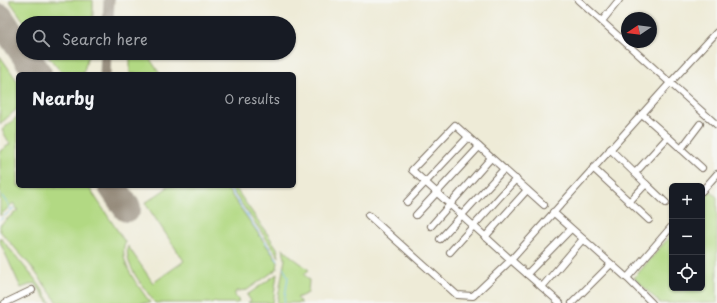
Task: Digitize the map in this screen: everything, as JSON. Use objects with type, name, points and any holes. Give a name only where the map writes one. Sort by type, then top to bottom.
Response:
[{"type":"street","points":[[578,0],[717,125]]},
{"type":"street","points":[[602,21],[619,0]]},
{"type":"street","points":[[368,215],[457,296],[473,296],[511,260],[717,32]]},
{"type":"street","points":[[642,114],[702,168]]},
{"type":"street","points":[[681,149],[700,124]]},
{"type":"street","points":[[544,205],[455,125],[412,170],[560,303]]},
{"type":"street","points":[[407,202],[468,137]]},
{"type":"street","points":[[635,173],[668,137]]},
{"type":"street","points":[[416,215],[479,147]]},
{"type":"street","points":[[610,149],[666,203]]},
{"type":"street","points":[[431,226],[491,158]]},
{"type":"street","points":[[593,168],[649,220]]},
{"type":"street","points":[[440,239],[504,169]]},
{"type":"street","points":[[705,188],[717,174]]},
{"type":"street","points":[[450,252],[516,180]]},
{"type":"street","points":[[629,202],[646,184]]},
{"type":"street","points":[[485,236],[527,190]]},
{"type":"street","points":[[553,212],[627,278],[652,303]]},
{"type":"street","points":[[527,274],[571,229]]},
{"type":"street","points":[[627,278],[669,229]]},
{"type":"street","points":[[542,287],[583,239]]},
{"type":"street","points":[[572,303],[611,264]]},
{"type":"street","points":[[5,303],[32,290]]},
{"type":"green space","points":[[9,0],[93,0],[93,16],[20,16]]},
{"type":"green space","points":[[0,56],[16,79],[16,110],[0,124]]},
{"type":"green space","points":[[51,60],[87,60],[84,72],[61,72]]},
{"type":"green space","points":[[130,60],[151,60],[159,72],[130,72]]},
{"type":"green space","points":[[16,118],[16,188],[89,188],[125,242],[124,258],[127,266],[135,282],[150,303],[58,303],[30,265],[0,231],[0,225],[18,210],[13,203],[0,216],[0,151],[10,144],[2,130]]},
{"type":"green space","points":[[167,188],[226,188],[278,262],[277,269],[247,290],[235,292],[235,296],[239,301],[237,303],[216,303],[214,301],[212,303],[155,303],[132,268],[127,253],[128,246],[153,283],[184,261],[145,203]]},
{"type":"green space","points":[[230,188],[235,188],[277,248],[279,257]]},
{"type":"green space","points":[[709,190],[717,197],[717,303],[660,303],[634,278],[669,237],[669,291],[705,291],[705,195]]},
{"type":"green space","points":[[0,237],[38,283],[51,303],[49,303],[35,283],[21,288],[0,242]]},
{"type":"green space","points":[[283,248],[309,270],[304,274],[309,280],[308,293],[297,298],[302,303],[277,303],[285,259]]},
{"type":"green space","points":[[277,274],[273,303],[248,303],[251,301],[247,295]]},
{"type":"waterway","points":[[228,188],[278,260]]},
{"type":"waterway","points":[[0,193],[11,209]]},
{"type":"waterway","points":[[0,220],[16,206]]},
{"type":"waterway","points":[[283,267],[288,277],[284,303]]},
{"type":"taxiway","points":[[108,16],[109,0]]},
{"type":"taxiway","points":[[105,72],[106,60]]},
{"type":"runway","points":[[0,18],[16,42]]},
{"type":"runway","points":[[29,60],[37,72]]},
{"type":"runway","points":[[113,188],[127,208]]}]
